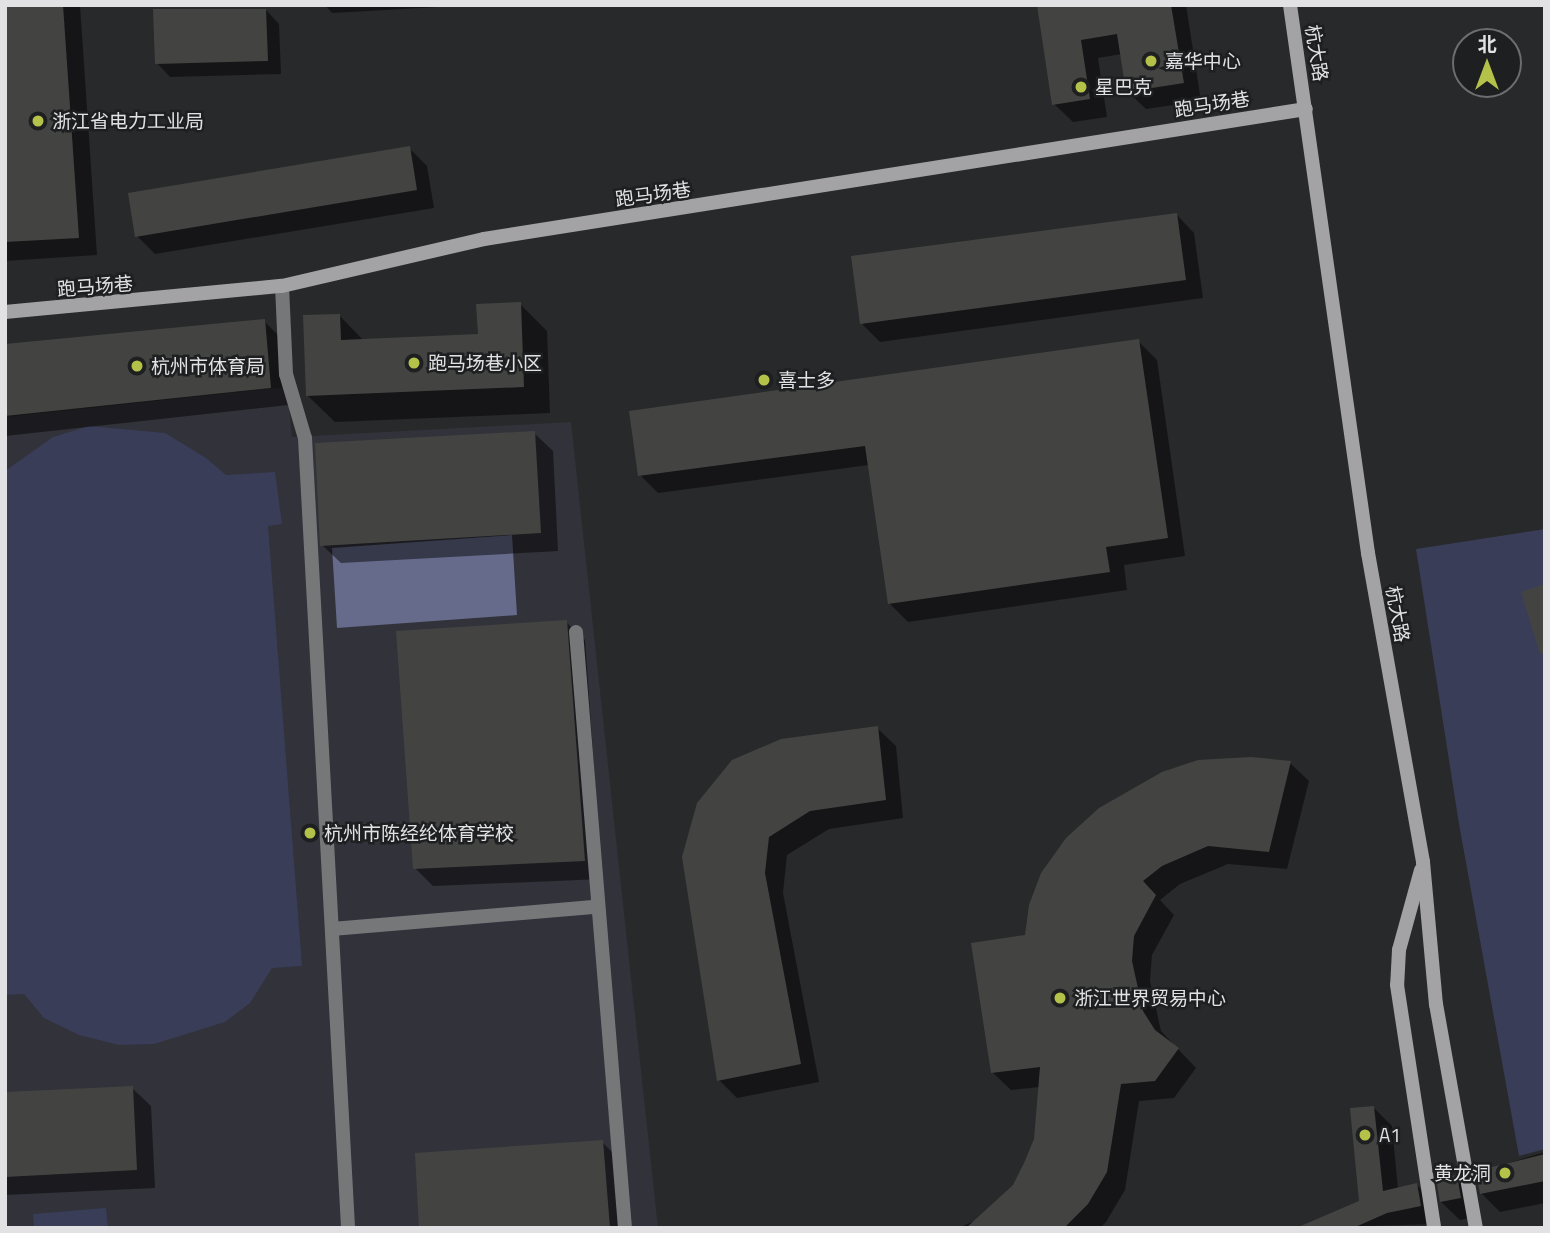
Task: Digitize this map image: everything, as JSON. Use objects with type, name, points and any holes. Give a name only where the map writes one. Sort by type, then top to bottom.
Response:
[{"type":"main road","name":"杭大路","points":[[1290,5],[1370,564],[1423,862],[1436,1004],[1476,1228]]},
{"type":"main road","name":"跑马场巷","points":[[5,312],[282,286],[484,239],[1306,109]]},
{"type":"main road","points":[[1423,862],[1399,950],[1396,985],[1434,1228]]},
{"type":"street","points":[[282,286],[286,374],[305,438],[348,1228]]},
{"type":"street","points":[[576,632],[596,907],[625,1228]]},
{"type":"street","points":[[332,929],[596,907]]},
{"type":"shaded area","name":"杭州市陈经纶体育学校","points":[[287,387],[292,437],[571,422],[658,1228],[5,1228],[5,417]]},
{"type":"shaded area","points":[[89,426],[165,433],[206,458],[226,475],[275,472],[282,524],[268,526],[302,966],[272,968],[250,1003],[225,1022],[154,1044],[119,1045],[79,1035],[44,1018],[24,994],[5,995],[5,471],[53,437]]},
{"type":"shaded area","points":[[1545,529],[1545,1149],[1519,1156],[1459,824],[1416,549]]},
{"type":"shaded area","points":[[512,535],[517,615],[337,628],[332,548]]},
{"type":"shaded area","points":[[106,1208],[108,1228],[34,1228],[33,1214]]},
{"type":"building","name":"浙江省电力工业局","points":[[5,5],[63,5],[79,238],[5,242]]},
{"type":"building","name":"嘉华中心","points":[[1037,5],[1171,5],[1184,83],[1126,92],[1117,34],[1081,40],[1090,99],[1052,105]]},
{"type":"building","points":[[153,9],[266,9],[268,61],[155,64]]},
{"type":"building","points":[[410,146],[417,190],[135,237],[128,193]]},
{"type":"building","points":[[1177,213],[1186,280],[860,324],[851,256]]},
{"type":"building","name":"跑马场巷小区","points":[[521,302],[524,387],[306,396],[303,315],[340,314],[341,340],[478,334],[476,304]]},
{"type":"building","name":"杭州市体育局","points":[[265,319],[271,388],[5,416],[5,344]]},
{"type":"building","points":[[1139,339],[1168,538],[1106,547],[1110,572],[888,604],[865,446],[638,476],[629,411]]},
{"type":"building","points":[[535,431],[541,533],[320,546],[315,443]]},
{"type":"building","points":[[1545,584],[1545,653],[1540,654],[1521,592]]},
{"type":"building","points":[[567,620],[585,861],[413,869],[396,631]]},
{"type":"building","points":[[878,726],[886,800],[810,811],[769,837],[765,873],[801,1064],[717,1081],[682,857],[697,803],[732,760],[781,739]]},
{"type":"building","name":"浙江世界贸易中心","points":[[1251,757],[1291,761],[1269,852],[1208,846],[1162,866],[1143,881],[1156,895],[1134,936],[1132,961],[1143,1011],[1155,1030],[1179,1048],[1155,1081],[1121,1084],[1107,1172],[1088,1204],[1064,1228],[966,1228],[1013,1185],[1024,1163],[1034,1139],[1040,1067],[991,1073],[971,943],[1025,935],[1029,905],[1041,873],[1066,838],[1099,808],[1162,772],[1198,760]]},
{"type":"building","points":[[133,1086],[137,1170],[5,1177],[5,1092]]},
{"type":"building","points":[[1374,1106],[1383,1191],[1417,1183],[1421,1206],[1387,1213],[1353,1228],[1296,1228],[1359,1201],[1350,1108]]},
{"type":"building","points":[[603,1140],[610,1228],[419,1228],[415,1153]]},
{"type":"building","points":[[1545,1154],[1545,1181],[1480,1194],[1476,1171]]},
{"type":"building","points":[[1457,1175],[1461,1198],[1440,1202],[1436,1179]]},
{"type":"place","name":"嘉华中心","points":[[1151,61]]},
{"type":"place","name":"星巴克","points":[[1081,87]]},
{"type":"place","name":"浙江省电力工业局","points":[[38,121]]},
{"type":"place","name":"跑马场巷小区","points":[[414,363]]},
{"type":"place","name":"杭州市体育局","points":[[137,366]]},
{"type":"place","name":"喜士多","points":[[764,380]]},
{"type":"place","name":"杭州市陈经纶体育学校","points":[[310,833]]},
{"type":"place","name":"浙江世界贸易中心","points":[[1060,998]]},
{"type":"place","name":"A1","points":[[1365,1135]]},
{"type":"place","name":"黄龙洞","points":[[1505,1173]]}]
